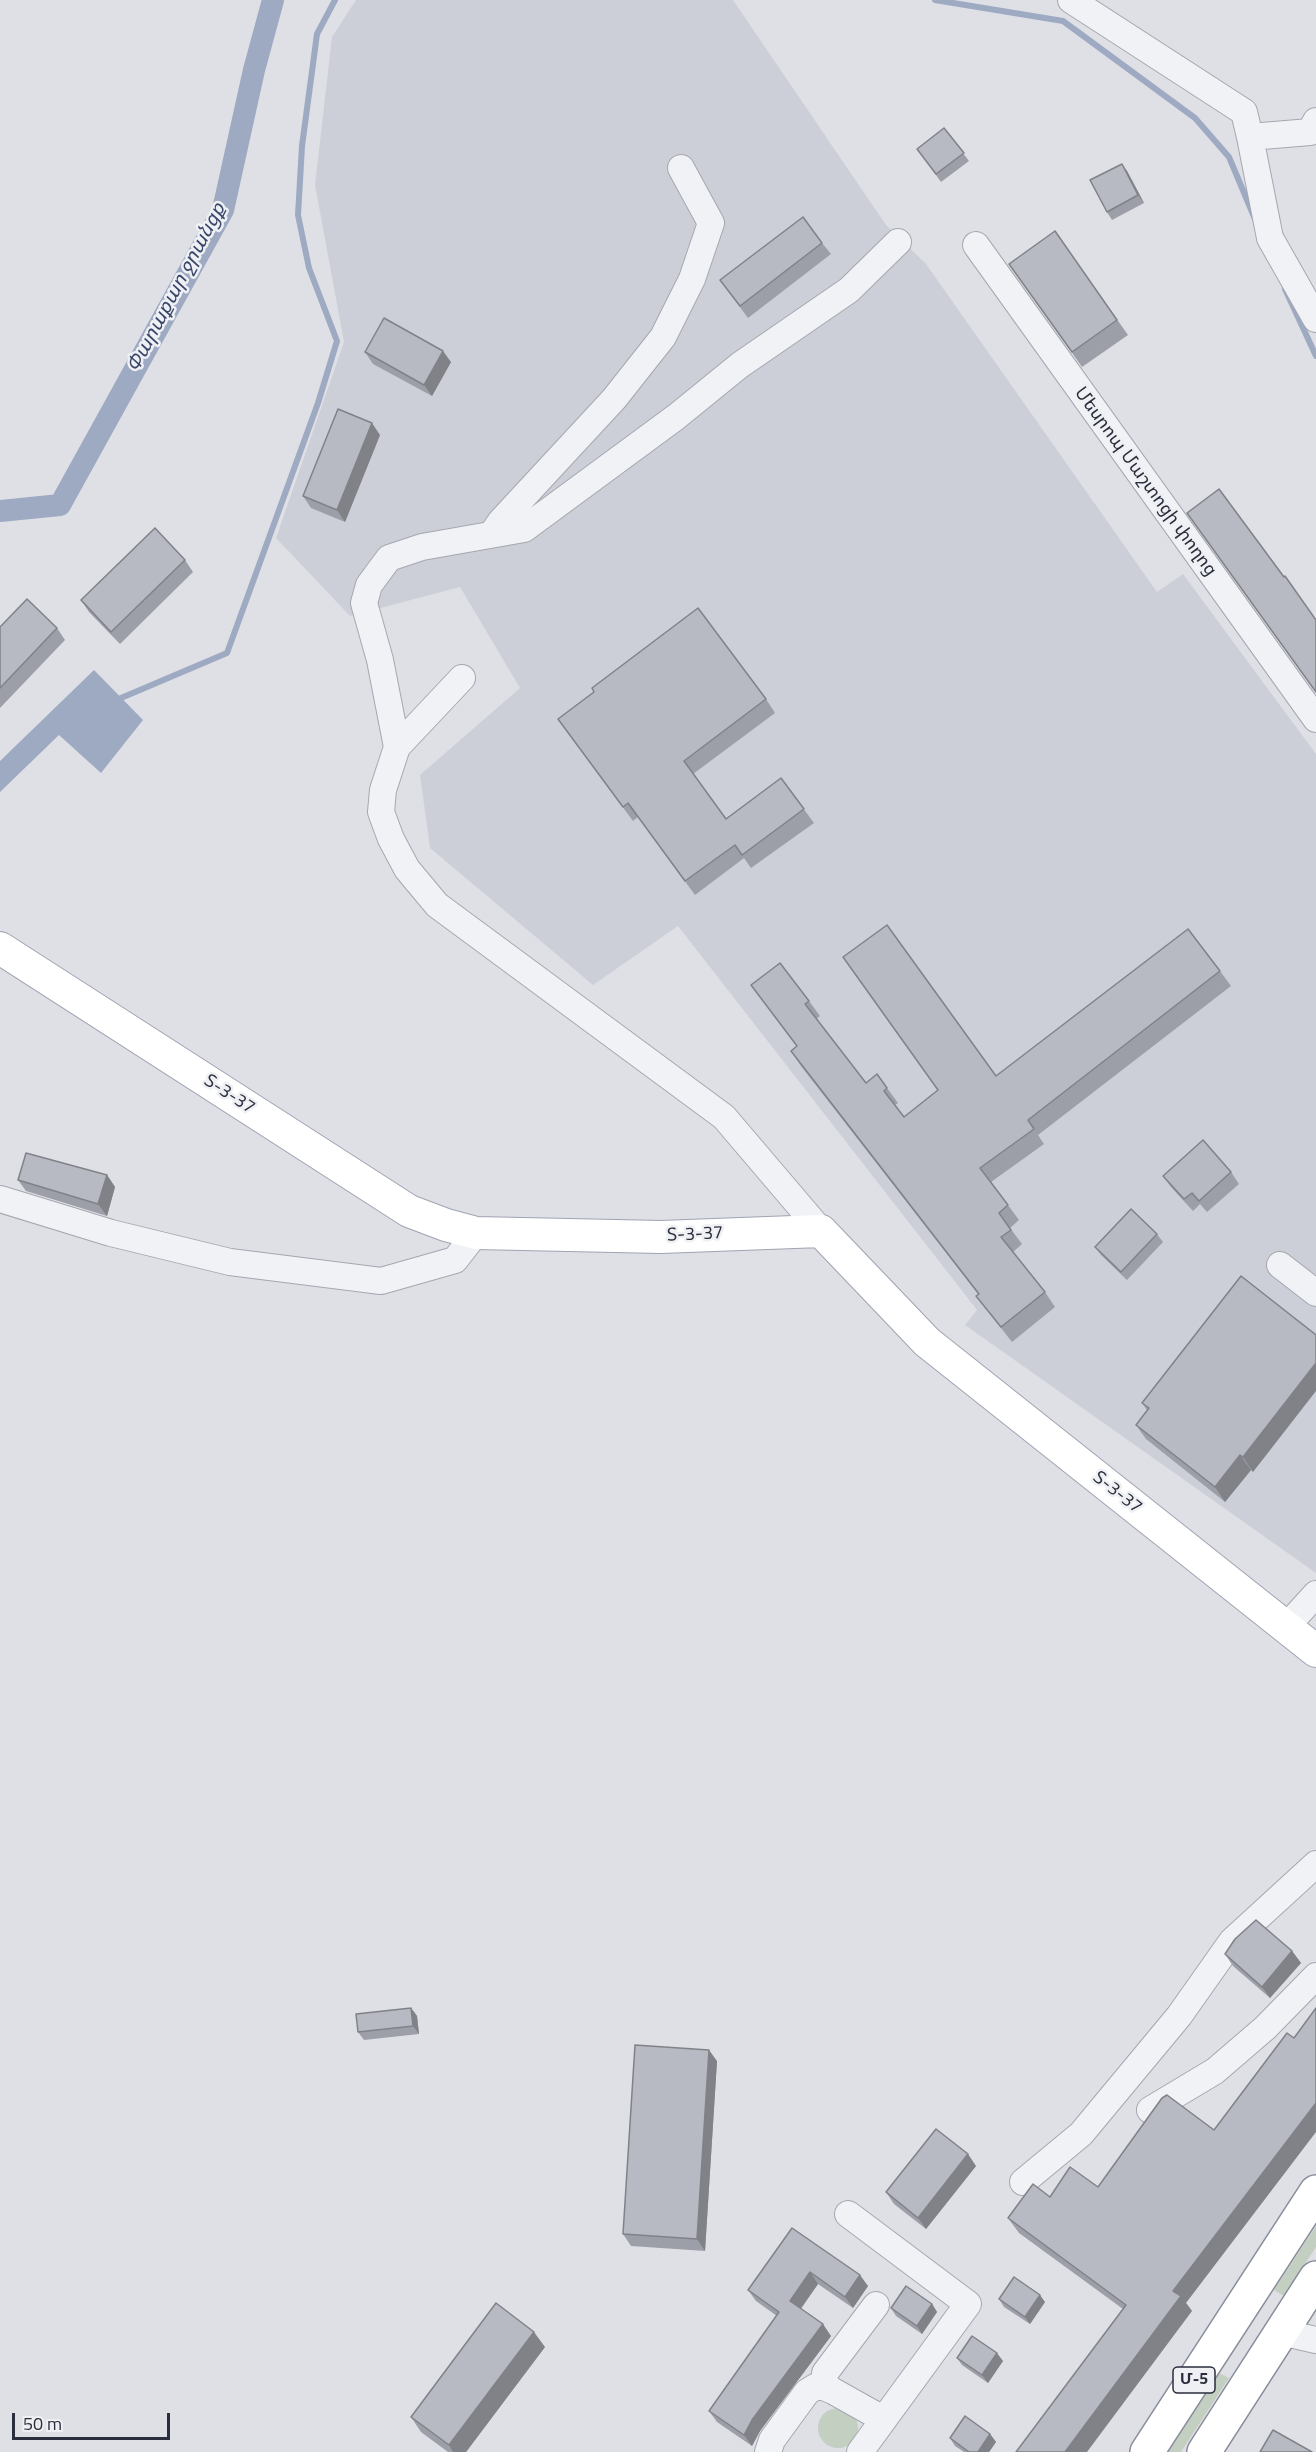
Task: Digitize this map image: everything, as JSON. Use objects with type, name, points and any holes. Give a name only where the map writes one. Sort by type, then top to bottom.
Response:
[{"type":"highway","name":"Մ-5","points":[[1148,2452],[1316,2192]]},
{"type":"highway","name":"Մ-5","points":[[1204,2452],[1316,2278]]},
{"type":"highway","points":[[1241,2308],[1281,2332]]},
{"type":"main road","name":"Տ-3-37","points":[[0,948],[409,1211],[476,1233],[662,1237],[820,1231],[927,1342],[1316,1651]]},
{"type":"street","points":[[1071,0],[1244,112],[1270,238],[1316,319]]},
{"type":"street","points":[[1250,136],[1310,132],[1316,121]]},
{"type":"street","points":[[492,534],[501,521],[614,399],[663,337],[692,279],[711,223],[681,168]]},
{"type":"street","points":[[397,747],[380,660],[364,603],[369,585],[389,558],[422,547],[524,529],[676,417],[740,365],[849,290],[898,242]]},
{"type":"street","name":"Մեսրոպ Մաշտոցի փողոց","points":[[975,245],[1316,718]]},
{"type":"street","points":[[462,678],[397,747],[383,790],[381,812],[391,839],[407,868],[436,905],[724,1117],[820,1231]]},
{"type":"street","points":[[0,1200],[111,1233],[230,1263],[381,1281],[455,1260],[476,1233]]},
{"type":"street","points":[[1280,1265],[1316,1293]]},
{"type":"street","points":[[1286,1627],[1316,1594]]},
{"type":"street","points":[[1023,2182],[1081,2134],[1179,2016],[1232,1941],[1316,1864]]},
{"type":"street","points":[[1150,2110],[1215,2071],[1265,2028],[1316,1976]]},
{"type":"street","points":[[848,2214],[968,2304],[860,2452]]},
{"type":"street","points":[[824,2387],[825,2373],[876,2305]]},
{"type":"street","points":[[1281,2332],[1316,2340]]},
{"type":"street","points":[[768,2452],[772,2440],[807,2392],[814,2387],[824,2387],[883,2419]]},
{"type":"shaded area","points":[[356,0],[733,0],[886,225],[926,264],[1157,592],[1183,574],[1316,754],[1316,1573],[965,1325],[977,1310],[678,926],[593,985],[430,848],[420,775],[520,688],[460,587],[350,616],[276,538],[344,342],[315,185],[332,37]]},
{"type":"green space","points":[[1316,2226],[1316,2247],[1284,2296],[1274,2290]]},
{"type":"green space","points":[[1219,2373],[1229,2378],[1181,2452],[1168,2452]]},
{"type":"green space","points":[[838,2408],[846,2409],[852,2414],[857,2420],[857,2436],[852,2442],[846,2447],[838,2448],[830,2447],[824,2442],[819,2436],[818,2428],[819,2420],[824,2414],[830,2409]]},
{"type":"water","points":[[94,670],[143,720],[101,773],[59,735],[0,792],[0,761]]},
{"type":"building","points":[[944,128],[964,153],[936,174],[917,149]]},
{"type":"building","points":[[1122,164],[1138,195],[1107,212],[1090,180]]},
{"type":"building","points":[[803,217],[822,243],[740,306],[720,280]]},
{"type":"building","points":[[1055,231],[1117,320],[1072,352],[1009,264]]},
{"type":"building","points":[[384,318],[443,351],[424,385],[365,352]]},
{"type":"building","points":[[338,409],[372,423],[337,510],[303,496]]},
{"type":"building","points":[[1219,489],[1316,620],[1316,692],[1187,513]]},
{"type":"building","points":[[155,528],[185,560],[111,632],[81,600]]},
{"type":"building","points":[[27,599],[57,628],[0,688],[0,627]]},
{"type":"building","points":[[698,608],[766,699],[684,761],[726,819],[781,778],[804,809],[742,855],[735,845],[685,881],[628,803],[623,807],[558,719],[594,692],[592,688]]},
{"type":"building","points":[[887,925],[996,1076],[1188,929],[1220,971],[1028,1120],[1034,1129],[980,1168],[1008,1205],[999,1213],[1011,1230],[1001,1237],[1045,1292],[1001,1327],[976,1296],[979,1294],[791,1051],[797,1046],[751,985],[780,963],[809,1001],[805,1004],[866,1083],[877,1074],[887,1088],[884,1091],[904,1117],[938,1090],[843,957]]},
{"type":"building","points":[[1203,1140],[1231,1172],[1199,1201],[1192,1193],[1184,1199],[1163,1176]]},
{"type":"building","points":[[26,1153],[107,1175],[98,1204],[18,1180]]},
{"type":"building","points":[[1131,1209],[1157,1234],[1121,1272],[1095,1247]]},
{"type":"building","points":[[1241,1276],[1316,1335],[1316,1363],[1243,1457],[1240,1455],[1215,1487],[1136,1425],[1149,1408],[1142,1403]]},
{"type":"building","points":[[1256,1920],[1292,1951],[1262,1987],[1225,1954],[1235,1939]]},
{"type":"building","points":[[411,2008],[413,2026],[358,2032],[356,2014]]},
{"type":"building","points":[[1316,2008],[1316,2103],[1173,2291],[1181,2296],[1065,2452],[1016,2452],[1126,2305],[1008,2218],[1033,2184],[1050,2197],[1070,2167],[1098,2187],[1162,2098],[1167,2095],[1214,2130],[1287,2033],[1294,2038]]},
{"type":"building","points":[[635,2045],[709,2050],[697,2239],[623,2234]]},
{"type":"building","points":[[936,2129],[968,2154],[918,2218],[886,2192]]},
{"type":"building","points":[[792,2228],[860,2275],[845,2297],[810,2272],[790,2301],[823,2324],[752,2420],[744,2435],[709,2411],[779,2312],[748,2290]]},
{"type":"building","points":[[1014,2277],[1040,2295],[1025,2317],[999,2299]]},
{"type":"building","points":[[906,2286],[932,2304],[917,2326],[891,2308]]},
{"type":"building","points":[[496,2303],[534,2332],[449,2445],[411,2417]]},
{"type":"building","points":[[972,2336],[997,2353],[982,2375],[957,2358]]},
{"type":"building","points":[[965,2416],[990,2434],[978,2452],[969,2452],[950,2438]]},
{"type":"building","points":[[1273,2430],[1312,2452],[1260,2452]]},
{"type":"waterway","name":"Փարաքար ջրանցք","points":[[0,511],[60,505],[223,210],[254,70],[273,0]]},
{"type":"waterway","points":[[121,698],[227,653],[318,403],[337,341],[309,268],[298,215],[302,146],[317,34],[335,0]]},
{"type":"waterway","points":[[935,0],[1063,21],[1195,118],[1229,157],[1255,219]]},
{"type":"waterway","points":[[1285,289],[1316,356]]}]
